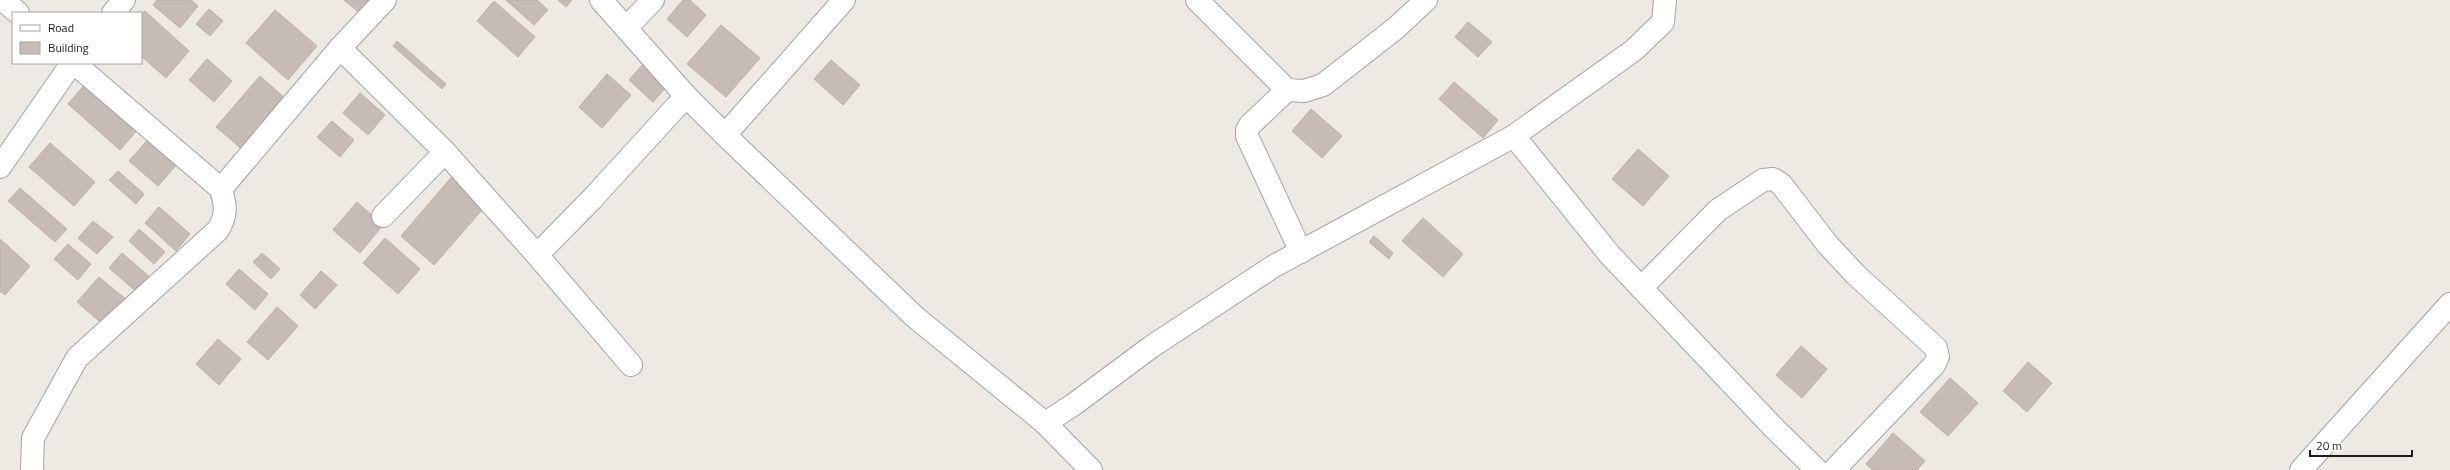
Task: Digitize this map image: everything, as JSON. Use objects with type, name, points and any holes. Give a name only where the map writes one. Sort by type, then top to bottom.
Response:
[{"type":"street","points":[[3,0],[17,12]]},
{"type":"street","points":[[114,12],[124,0]]},
{"type":"street","points":[[221,190],[340,48],[385,0]]},
{"type":"street","points":[[601,0],[686,96],[724,135],[915,317],[1045,423],[1091,470]]},
{"type":"street","points":[[626,28],[653,0]]},
{"type":"street","points":[[724,135],[844,0]]},
{"type":"street","points":[[1197,0],[1287,90],[1304,91],[1323,85],[1396,28],[1426,0]]},
{"type":"street","points":[[1045,423],[1073,405],[1158,343],[1274,266],[1514,136],[1634,50],[1663,22],[1665,0]]},
{"type":"street","points":[[340,48],[445,152],[537,254],[631,365]]},
{"type":"street","points":[[0,167],[72,64]]},
{"type":"street","points":[[32,470],[33,438],[73,364],[218,230],[224,219],[226,208],[221,190],[74,64]]},
{"type":"street","points":[[1287,90],[1250,125],[1247,130],[1247,136],[1301,252]]},
{"type":"street","points":[[537,254],[592,199],[686,96]]},
{"type":"street","points":[[1514,136],[1610,255],[1773,427],[1817,470]]},
{"type":"street","points":[[383,216],[445,152]]},
{"type":"street","points":[[1637,284],[1718,210],[1763,180],[1773,179],[1782,184],[1828,245],[1856,275],[1936,348],[1938,357],[1934,366],[1834,470]]},
{"type":"street","points":[[2301,470],[2450,304]]},
{"type":"building","points":[[157,0],[191,0],[198,6],[180,28],[153,5]]},
{"type":"building","points":[[344,0],[377,0],[363,16]]},
{"type":"building","points":[[506,0],[537,0],[548,10],[534,25]]},
{"type":"building","points":[[558,0],[572,0],[566,7]]},
{"type":"building","points":[[683,0],[690,0],[706,15],[687,37],[667,19]]},
{"type":"building","points":[[494,1],[535,37],[518,57],[477,21]]},
{"type":"building","points":[[209,9],[223,21],[210,36],[196,24]]},
{"type":"building","points":[[275,10],[317,46],[288,80],[246,43]]},
{"type":"building","points":[[145,11],[189,51],[166,78],[142,57],[142,14]]},
{"type":"building","points":[[1468,22],[1492,42],[1478,57],[1455,37]]},
{"type":"building","points":[[721,25],[760,58],[726,97],[687,64]]},
{"type":"building","points":[[397,41],[446,84],[442,89],[393,46]]},
{"type":"building","points":[[207,59],[232,81],[214,102],[189,80]]},
{"type":"building","points":[[831,60],[860,85],[843,105],[814,79]]},
{"type":"building","points":[[643,64],[668,85],[653,102],[629,80]]},
{"type":"building","points":[[607,74],[631,95],[602,128],[579,107]]},
{"type":"building","points":[[260,76],[287,100],[243,150],[216,127]]},
{"type":"building","points":[[1454,82],[1498,120],[1483,138],[1439,99]]},
{"type":"building","points":[[86,83],[138,129],[120,150],[68,104]]},
{"type":"building","points":[[360,93],[385,115],[368,135],[343,113]]},
{"type":"building","points":[[1311,109],[1342,136],[1322,158],[1292,131]]},
{"type":"building","points":[[332,121],[354,140],[340,157],[317,137]]},
{"type":"building","points":[[151,136],[180,161],[158,186],[129,161]]},
{"type":"building","points":[[50,143],[95,182],[74,206],[29,167]]},
{"type":"building","points":[[1638,149],[1669,176],[1643,206],[1612,179]]},
{"type":"building","points":[[118,171],[144,194],[136,204],[109,180]]},
{"type":"building","points":[[455,173],[489,202],[434,265],[401,236]]},
{"type":"building","points":[[20,188],[67,229],[55,242],[8,201]]},
{"type":"building","points":[[357,202],[383,225],[360,253],[333,230]]},
{"type":"building","points":[[159,207],[190,234],[176,251],[145,223]]},
{"type":"building","points":[[1423,218],[1463,254],[1443,277],[1402,241]]},
{"type":"building","points":[[93,221],[113,237],[97,254],[78,238]]},
{"type":"building","points":[[139,229],[165,252],[154,264],[129,241]]},
{"type":"building","points":[[1374,236],[1393,253],[1389,259],[1369,242]]},
{"type":"building","points":[[385,238],[420,269],[398,294],[363,263]]},
{"type":"building","points":[[0,239],[30,266],[5,295],[0,291]]},
{"type":"building","points":[[68,244],[91,264],[78,280],[54,259]]},
{"type":"building","points":[[122,253],[151,278],[138,293],[109,268]]},
{"type":"building","points":[[262,253],[280,269],[271,279],[253,262]]},
{"type":"building","points":[[239,269],[268,294],[255,310],[226,284]]},
{"type":"building","points":[[321,271],[337,285],[315,309],[300,295]]},
{"type":"building","points":[[99,277],[129,302],[107,328],[77,302]]},
{"type":"building","points":[[277,307],[298,326],[268,360],[247,342]]},
{"type":"building","points":[[218,339],[241,359],[219,385],[196,364]]},
{"type":"building","points":[[1801,346],[1827,369],[1802,398],[1776,375]]},
{"type":"building","points":[[2028,362],[2052,383],[2027,412],[2003,391]]},
{"type":"building","points":[[1950,378],[1978,403],[1948,436],[1920,412]]},
{"type":"building","points":[[1893,433],[1925,461],[1917,470],[1873,470],[1866,464]]}]
